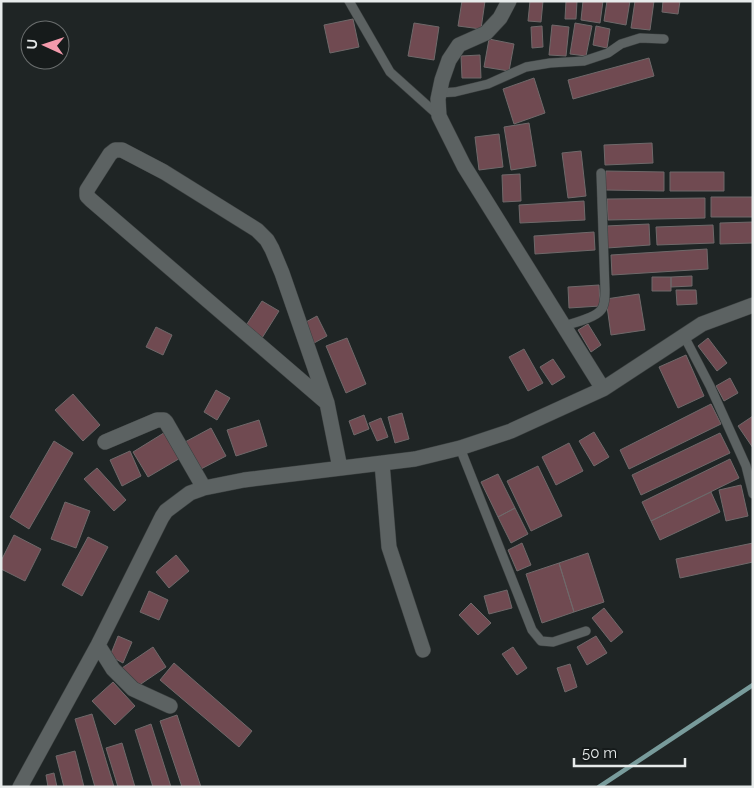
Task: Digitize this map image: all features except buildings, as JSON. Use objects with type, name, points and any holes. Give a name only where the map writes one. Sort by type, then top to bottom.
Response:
[{"type":"street","points":[[509,1],[500,18],[486,33],[459,45],[449,60],[438,100],[439,116],[464,166],[603,389]]},
{"type":"street","points":[[327,403],[90,200],[87,196],[87,190],[110,154],[115,150],[122,150],[164,172],[257,230],[267,240],[282,273],[327,403],[340,468]]},
{"type":"street","points":[[20,787],[98,645],[162,517],[166,511],[190,493],[204,488],[244,480],[415,459],[460,448],[511,431],[603,389],[702,324],[753,305]]},
{"type":"street","points":[[105,442],[157,420],[164,420],[204,488]]},
{"type":"street","points":[[382,463],[389,547],[423,650]]},
{"type":"street","points":[[98,645],[113,669],[133,689],[170,706]]},
{"type":"lane","points":[[349,1],[390,72],[439,116]]},
{"type":"lane","points":[[440,93],[455,92],[488,84],[526,67],[550,63],[584,61],[608,53],[621,44],[640,38],[664,39]]},
{"type":"lane","points":[[564,326],[596,315],[602,309],[604,301],[601,173]]},
{"type":"lane","points":[[684,336],[710,386],[746,466],[753,494]]},
{"type":"lane","points":[[460,448],[532,630],[541,641],[553,642],[586,631]]},
{"type":"waterway","points":[[599,787],[753,685]]}]
